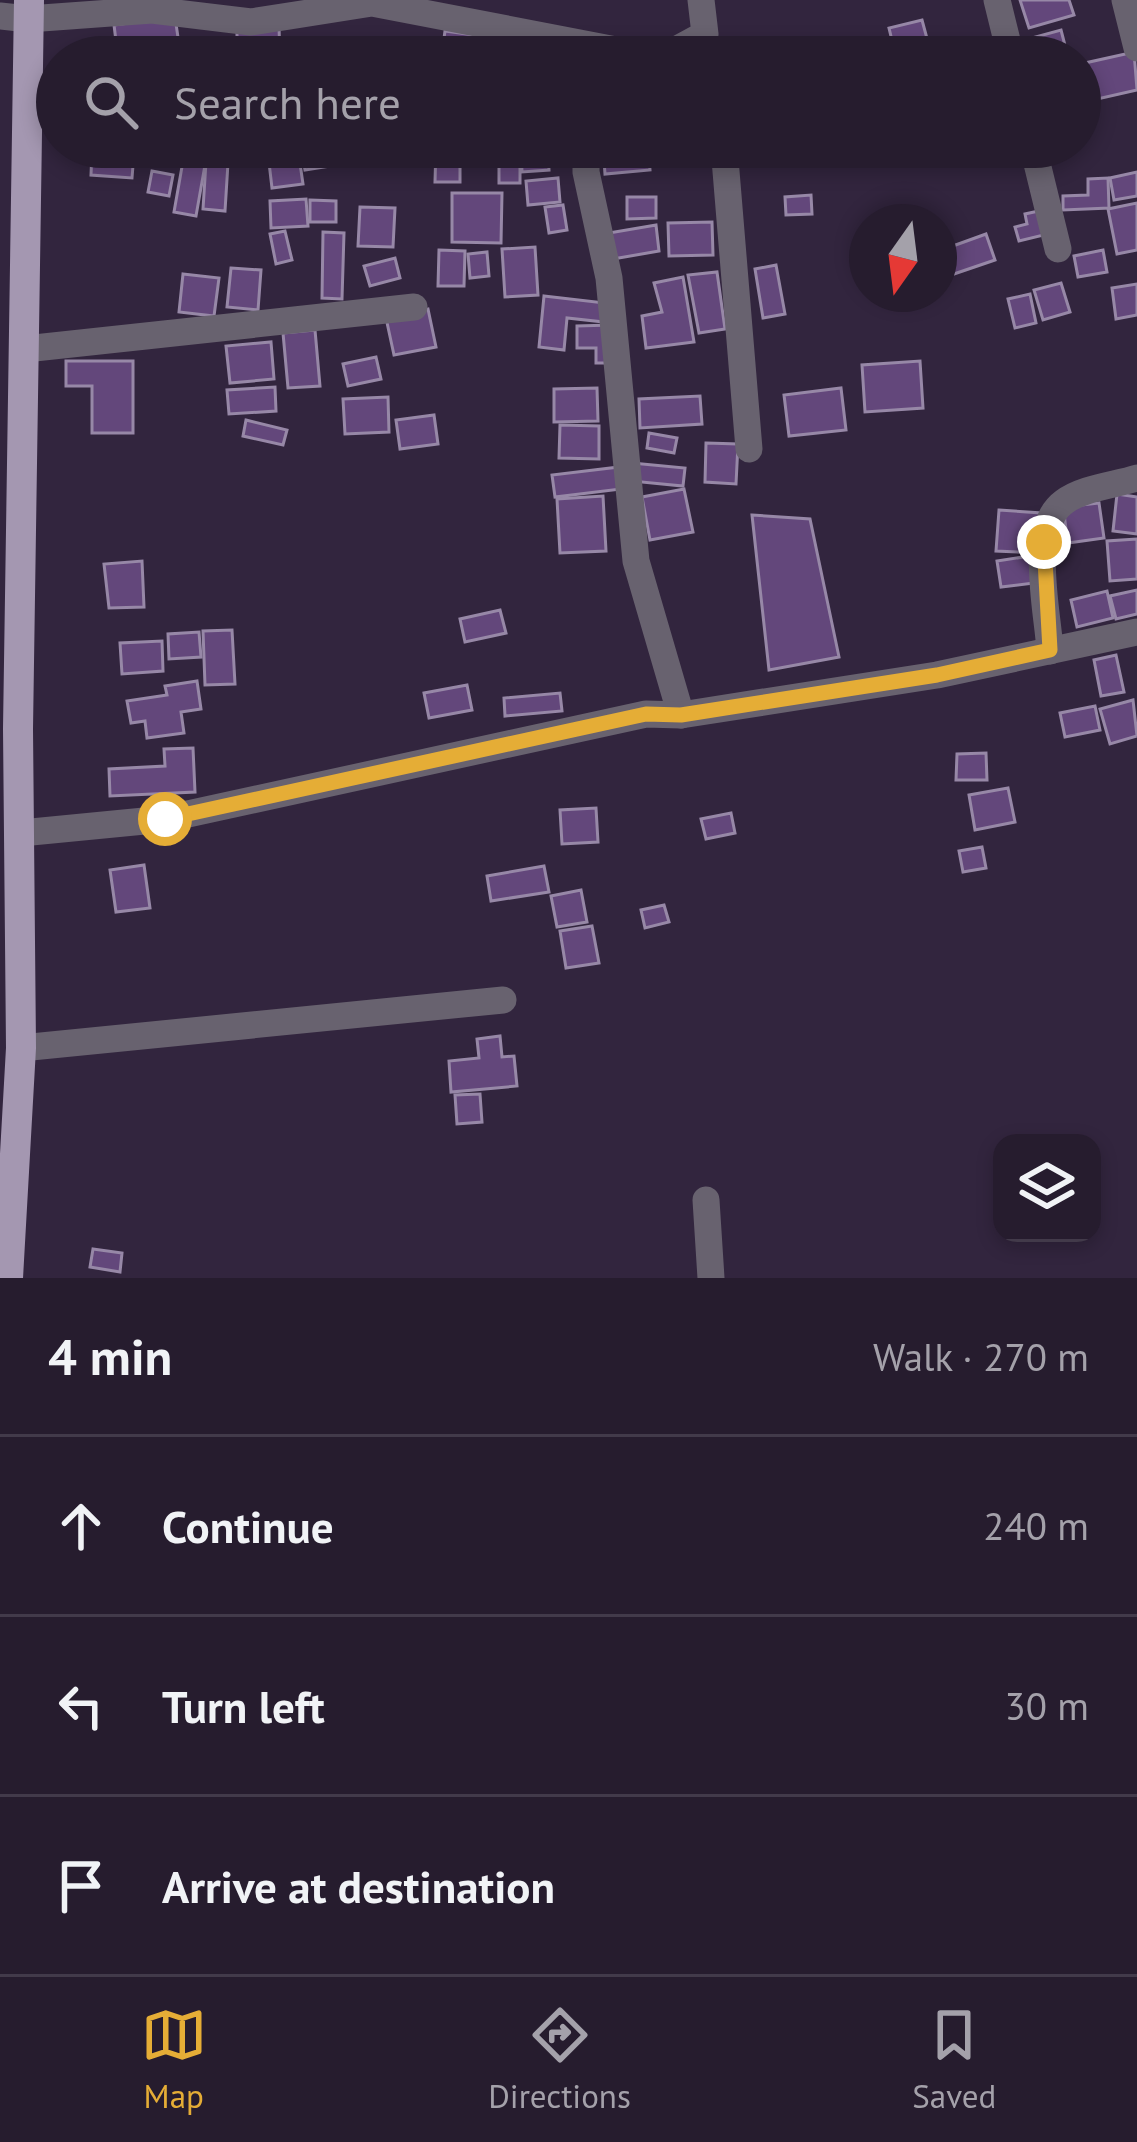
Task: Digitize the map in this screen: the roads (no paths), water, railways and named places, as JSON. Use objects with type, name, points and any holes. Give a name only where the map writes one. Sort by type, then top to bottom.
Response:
[{"type":"main road","points":[[8,1278],[21,1048],[25,349],[19,12]]},
{"type":"street","points":[[701,0],[706,36]]},
{"type":"street","points":[[997,0],[1006,36]]},
{"type":"street","points":[[1125,0],[1137,48]]},
{"type":"street","points":[[19,12],[152,10],[251,22],[397,4],[533,36]]},
{"type":"street","points":[[590,168],[609,278],[636,561],[681,715]]},
{"type":"street","points":[[726,168],[749,449]]},
{"type":"street","points":[[1038,168],[1058,249]]},
{"type":"street","points":[[25,349],[414,307]]},
{"type":"street","points":[[1050,650],[1044,542],[1048,521],[1070,498],[1137,478]]},
{"type":"street","points":[[21,833],[165,819],[646,714],[681,715],[937,675],[1137,632]]},
{"type":"street","points":[[21,1048],[503,1000]]},
{"type":"street","points":[[706,1200],[711,1278]]}]
